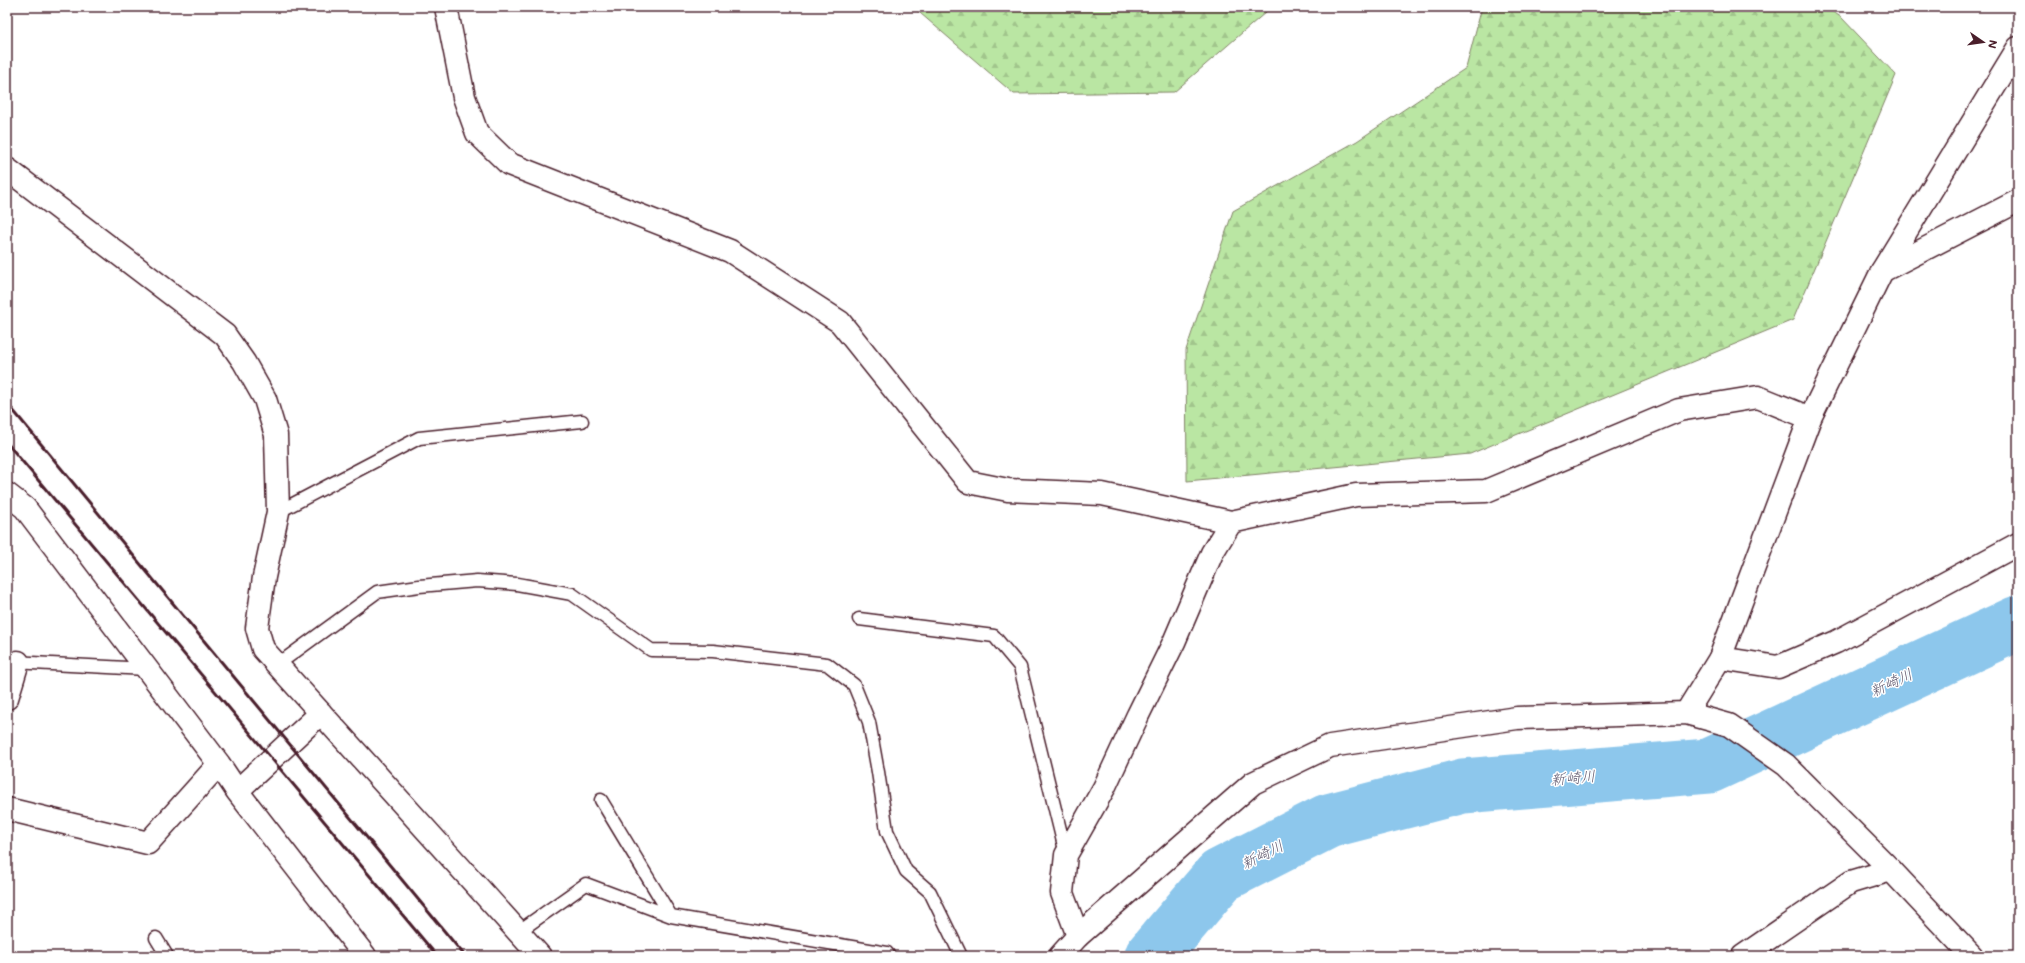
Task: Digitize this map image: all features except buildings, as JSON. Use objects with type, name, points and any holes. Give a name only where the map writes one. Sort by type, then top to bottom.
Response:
[{"type":"street","points":[[446,7],[464,97],[477,133],[509,164],[730,252],[840,322],[968,482],[1008,490],[1102,494],[1231,522],[1356,495],[1486,491],[1679,410],[1758,397],[1810,418]]},
{"type":"street","points":[[1686,713],[1720,658],[1810,418],[1882,271],[2018,48]]},
{"type":"street","points":[[7,169],[225,335],[244,362],[265,399],[276,435],[278,512],[264,577],[257,628],[263,649],[540,956]]},
{"type":"street","points":[[1882,271],[2018,201]]},
{"type":"street","points":[[7,494],[25,508],[237,791],[365,956]]},
{"type":"street","points":[[1078,936],[1062,892],[1066,855],[1104,788],[1174,642],[1212,553],[1231,522]]},
{"type":"street","points":[[1720,658],[1778,667],[1836,642],[2018,544]]},
{"type":"street","points":[[7,698],[13,662]]},
{"type":"street","points":[[237,791],[321,713]]},
{"type":"street","points":[[1060,956],[1078,936],[1253,783],[1330,746],[1517,718],[1686,713],[1729,725],[1786,765],[1891,870],[1972,956]]},
{"type":"street","points":[[7,809],[148,843],[218,764]]},
{"type":"street","points":[[1743,956],[1851,882],[1891,870]]},
{"type":"lane","points":[[278,512],[419,438],[582,421]]},
{"type":"lane","points":[[277,665],[377,592],[419,586],[477,581],[517,584],[572,594],[651,650],[713,651],[827,664],[854,685],[869,722],[887,831],[906,871],[930,892],[961,956]]},
{"type":"lane","points":[[860,619],[994,636],[1020,668],[1066,855]]},
{"type":"lane","points":[[13,662],[146,668]]},
{"type":"lane","points":[[601,800],[671,916]]},
{"type":"lane","points":[[518,932],[586,884],[671,916],[887,953],[890,956]]},
{"type":"lane","points":[[156,938],[167,956]]},
{"type":"green space","points":[[913,7],[1264,7],[1266,12],[1174,92],[1014,94]]},
{"type":"green space","points":[[1482,7],[1825,7],[1841,17],[1896,75],[1793,320],[1470,454],[1187,481],[1186,350],[1233,211],[1357,141],[1466,68]]},
{"type":"waterway","name":"新崎川","points":[[1152,956],[1220,876],[1328,821],[1463,786],[1709,766],[2018,623]]},
{"type":"railway","points":[[12,409],[465,956]]},
{"type":"railway","points":[[7,443],[437,956]]}]
